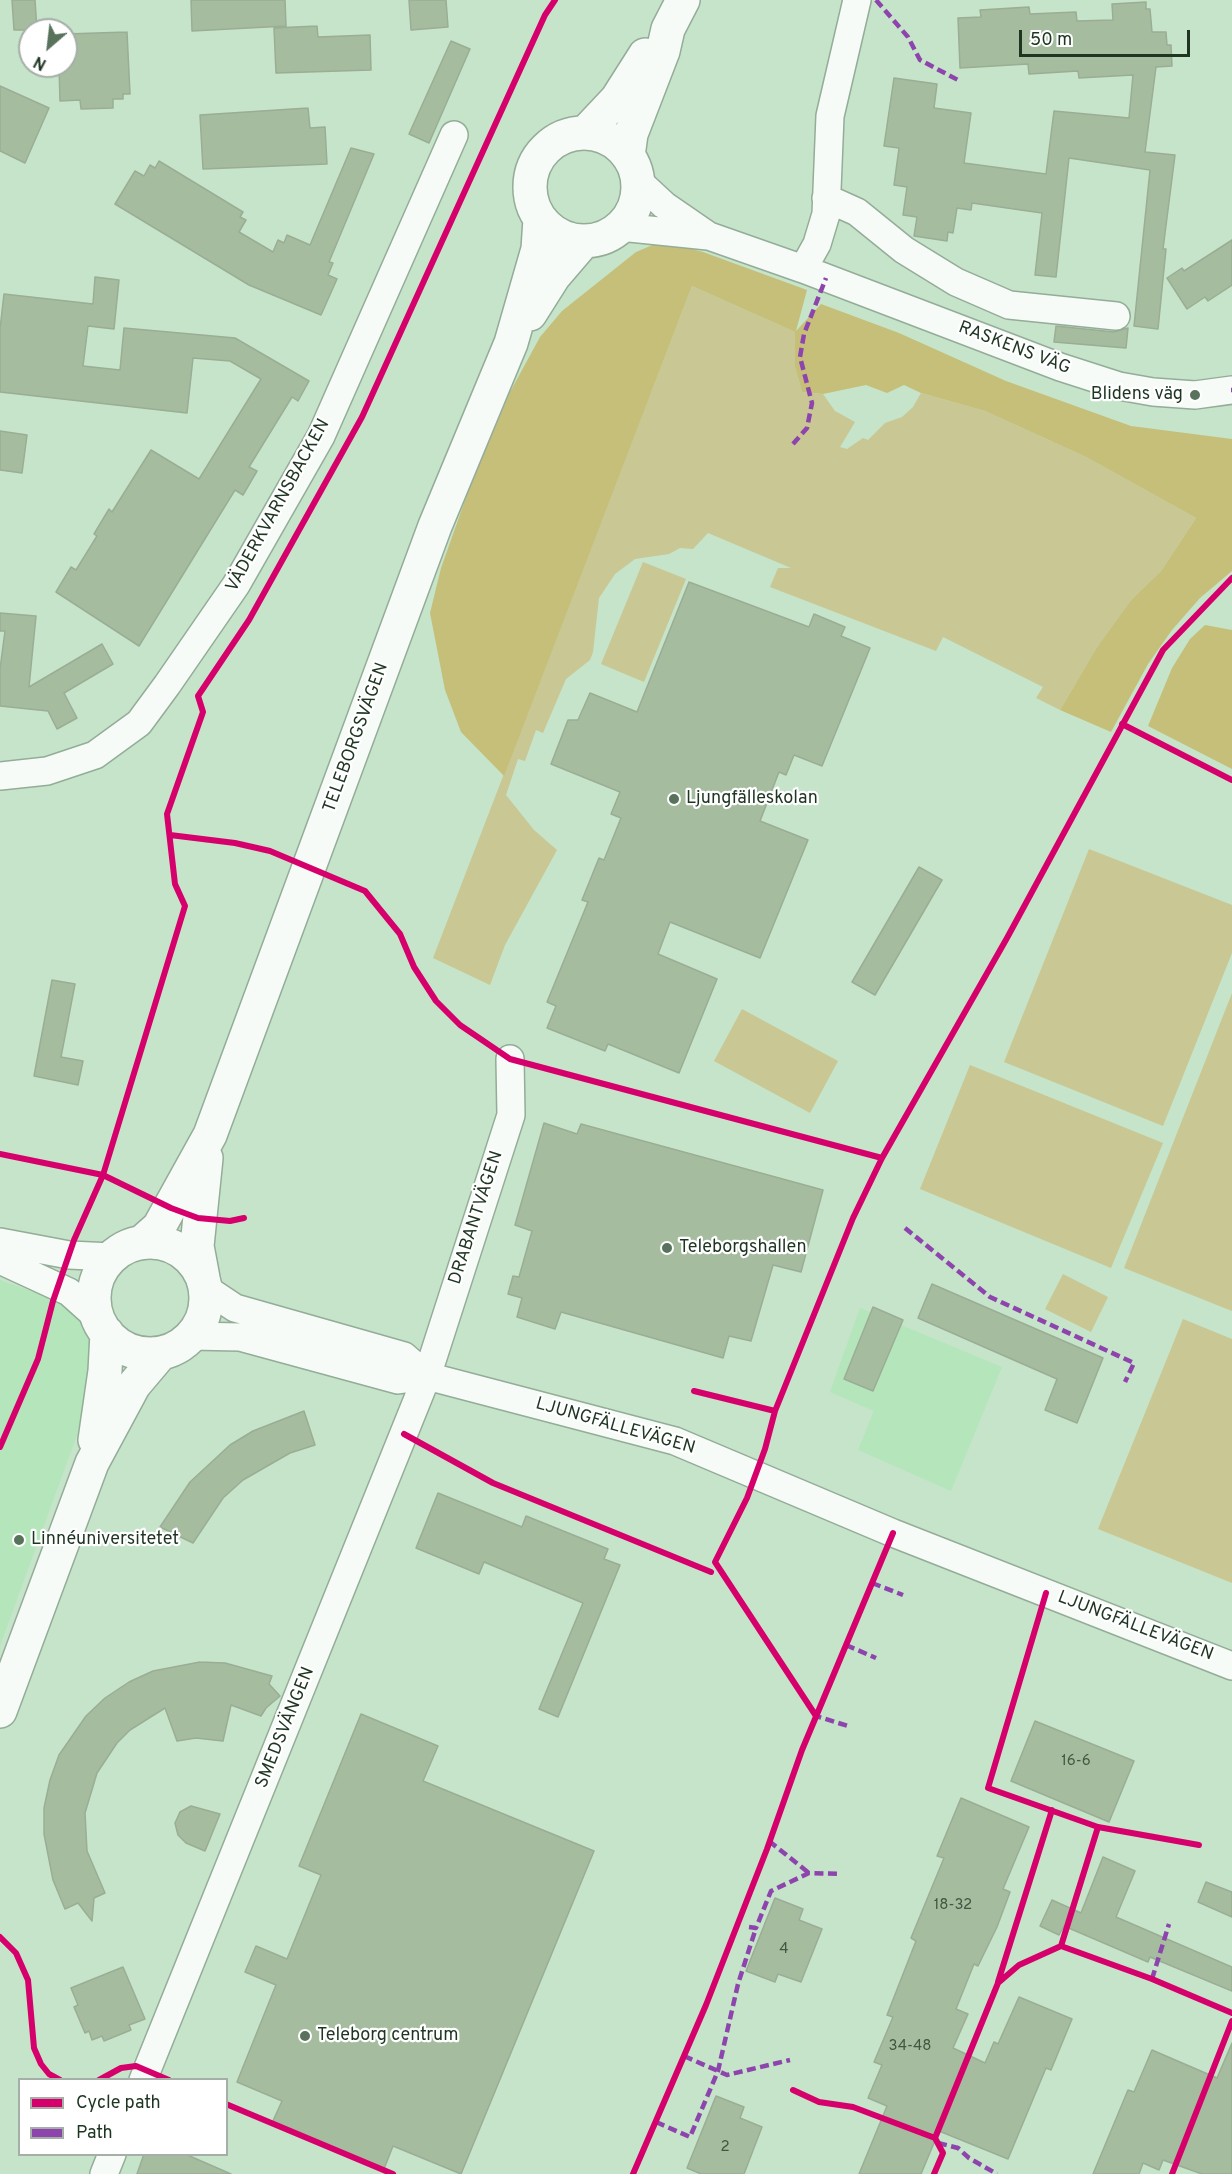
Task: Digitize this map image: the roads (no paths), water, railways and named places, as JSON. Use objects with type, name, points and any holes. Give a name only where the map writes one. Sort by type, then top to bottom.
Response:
[{"type":"main road","points":[[668,28],[652,44],[617,99],[585,133],[556,141],[536,162],[530,191],[534,209],[540,219],[560,235],[584,241],[604,237],[620,227],[635,206],[631,134],[663,51],[668,28],[683,0]]},
{"type":"main road","points":[[585,133],[609,140],[633,168]]},
{"type":"main road","name":"TELEBORGSVÄGEN","points":[[127,1250],[159,1227],[210,1135],[435,526],[511,343],[538,249],[540,219]]},
{"type":"main road","name":"TELEBORGSVÄGEN","points":[[511,343],[554,276],[584,241]]},
{"type":"main road","name":"TELEBORGSVÄGEN","points":[[204,1283],[197,1246],[198,1218],[210,1135]]},
{"type":"main road","points":[[92,1463],[105,1371],[103,1326],[95,1301],[96,1284],[101,1272],[127,1250],[160,1243],[178,1250],[193,1262],[204,1283],[205,1312],[191,1336],[177,1347],[161,1353],[136,1352],[120,1344],[103,1326]]},
{"type":"main road","points":[[0,1711],[92,1463],[134,1385],[161,1353]]},
{"type":"street","points":[[803,269],[817,244],[826,214],[830,116],[857,0]]},
{"type":"street","name":"VÄDERKVARNSBACKEN","points":[[0,776],[47,771],[94,755],[139,723],[167,685],[236,585],[321,436],[454,135]]},
{"type":"street","name":"RASKENS VÄG","points":[[633,168],[664,205],[709,236]]},
{"type":"street","points":[[826,198],[857,212],[904,250],[956,282],[1009,305],[1116,316]]},
{"type":"street","name":"RASKENS VÄG","points":[[620,227],[709,236],[803,269],[1060,367],[1119,386],[1153,392],[1195,395],[1232,390]]},
{"type":"street","name":"DRABANTVÄGEN","points":[[427,1376],[511,1115],[510,1059]]},
{"type":"street","points":[[0,1242],[69,1255],[127,1250]]},
{"type":"street","points":[[0,1260],[69,1292],[103,1326]]},
{"type":"street","name":"LJUNGFÄLLEVÄGEN","points":[[204,1283],[223,1302],[242,1310],[404,1356],[427,1376]]},
{"type":"street","name":"LJUNGFÄLLEVÄGEN","points":[[191,1336],[240,1337],[398,1380],[427,1376],[675,1441],[893,1533],[1232,1666]]},
{"type":"street","name":"SMEDSVÄNGEN","points":[[143,2078],[427,1376]]},
{"type":"street","points":[[104,2174],[111,2156]]},
{"type":"place","name":"Blidens väg","points":[[1195,395]]},
{"type":"place","name":"Ljungfälleskolan","points":[[674,799]]},
{"type":"place","name":"Teleborgshallen","points":[[667,1248]]},
{"type":"place","name":"Linnéuniversitetet","points":[[19,1540]]},
{"type":"place","name":"Teleborg centrum","points":[[305,2036]]}]
